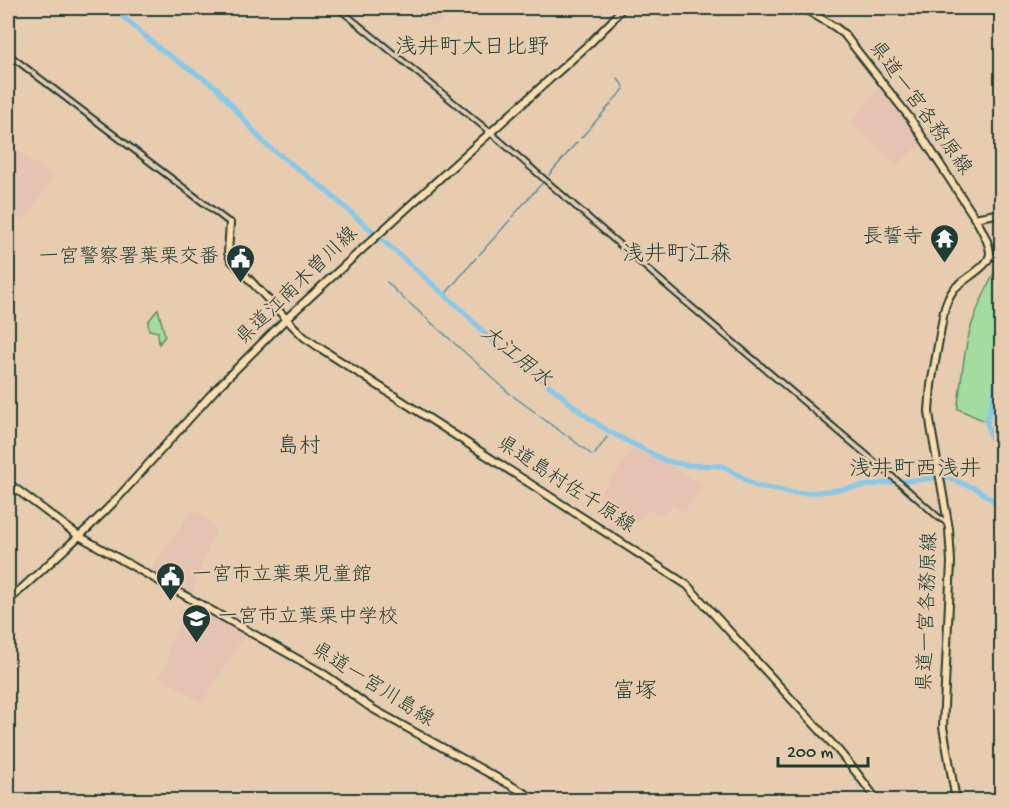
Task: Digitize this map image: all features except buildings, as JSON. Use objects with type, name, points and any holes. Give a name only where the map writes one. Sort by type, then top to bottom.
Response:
[{"type":"main road","name":"県道江南木曽川線","points":[[8,601],[115,501],[216,389],[286,318],[590,43],[622,8]]},
{"type":"main road","name":"県道一宮各務原線","points":[[803,8],[835,27],[851,42],[910,118],[974,218],[984,235],[990,252],[985,264],[953,290],[948,300],[944,311],[929,411],[950,536],[951,562],[943,728],[956,801]]},
{"type":"main road","points":[[974,218],[1002,213]]},
{"type":"main road","name":"県道島村佐千原線","points":[[230,224],[228,253],[231,260],[304,337],[687,585],[837,749],[877,801]]},
{"type":"main road","name":"県道一宮川島線","points":[[8,483],[79,536],[319,671],[373,709],[537,801]]},
{"type":"street","points":[[338,8],[490,132],[625,250],[938,517],[948,523]]},
{"type":"street","points":[[8,54],[230,224]]},
{"type":"street","points":[[990,252],[1002,263]]},
{"type":"shaded area","points":[[410,8],[451,8],[435,27]]},
{"type":"shaded area","points":[[882,85],[923,142],[897,165],[850,123]]},
{"type":"shaded area","points":[[8,144],[54,177],[24,221],[8,209]]},
{"type":"shaded area","points":[[634,448],[705,485],[683,513],[673,505],[666,513],[660,514],[648,510],[637,522],[627,516],[614,535],[604,529],[611,519],[604,514],[609,506],[597,497]]},
{"type":"shaded area","points":[[194,509],[216,527],[189,595],[149,573]]},
{"type":"shaded area","points":[[193,602],[246,633],[202,703],[158,676],[167,665],[169,645],[190,603]]},
{"type":"green space","points":[[999,263],[1002,265],[1001,357],[987,422],[958,409],[958,404],[971,328]]},
{"type":"green space","points":[[158,309],[165,336],[159,344],[158,332],[149,330],[148,322]]},
{"type":"waterway","name":"大江用水","points":[[113,8],[160,49],[216,87],[265,144],[322,187],[462,310],[495,344],[608,431],[666,461],[687,465],[723,466],[756,486],[806,493],[945,477],[977,489],[1002,507]]},
{"type":"waterway","points":[[617,78],[624,87]]},
{"type":"waterway","points":[[613,101],[624,89]]},
{"type":"waterway","points":[[581,138],[611,104]]},
{"type":"waterway","points":[[549,175],[577,142]]},
{"type":"waterway","points":[[512,217],[543,182]]},
{"type":"waterway","points":[[479,255],[510,220]]},
{"type":"waterway","points":[[447,292],[476,258]]},
{"type":"waterway","points":[[387,282],[405,300]]},
{"type":"waterway","points":[[408,302],[424,316]]},
{"type":"waterway","points":[[426,318],[451,340]]},
{"type":"waterway","points":[[453,342],[479,365]]},
{"type":"waterway","points":[[1002,360],[987,423],[1002,472]]},
{"type":"waterway","points":[[481,367],[510,394]]},
{"type":"waterway","points":[[513,396],[535,412]]},
{"type":"waterway","points":[[538,415],[565,435]]},
{"type":"waterway","points":[[568,436],[592,455]]},
{"type":"waterway","points":[[595,454],[607,437]]},
{"type":"place","name":"長誓寺","points":[[944,264]]},
{"type":"place","name":"一宮警察署葉栗交番","points":[[240,284]]},
{"type":"place","name":"一宮市立葉栗児童館","points":[[171,602]]},
{"type":"place","name":"一宮市立葉栗中学校","points":[[197,644]]},
{"type":"district","name":"浅井町大日比野","points":[[472,49]]},
{"type":"district","name":"浅井町江森","points":[[677,256]]},
{"type":"district","name":"島村","points":[[299,448]]},
{"type":"district","name":"浅井町西浅井","points":[[915,471]]},
{"type":"district","name":"富塚","points":[[635,693]]}]
